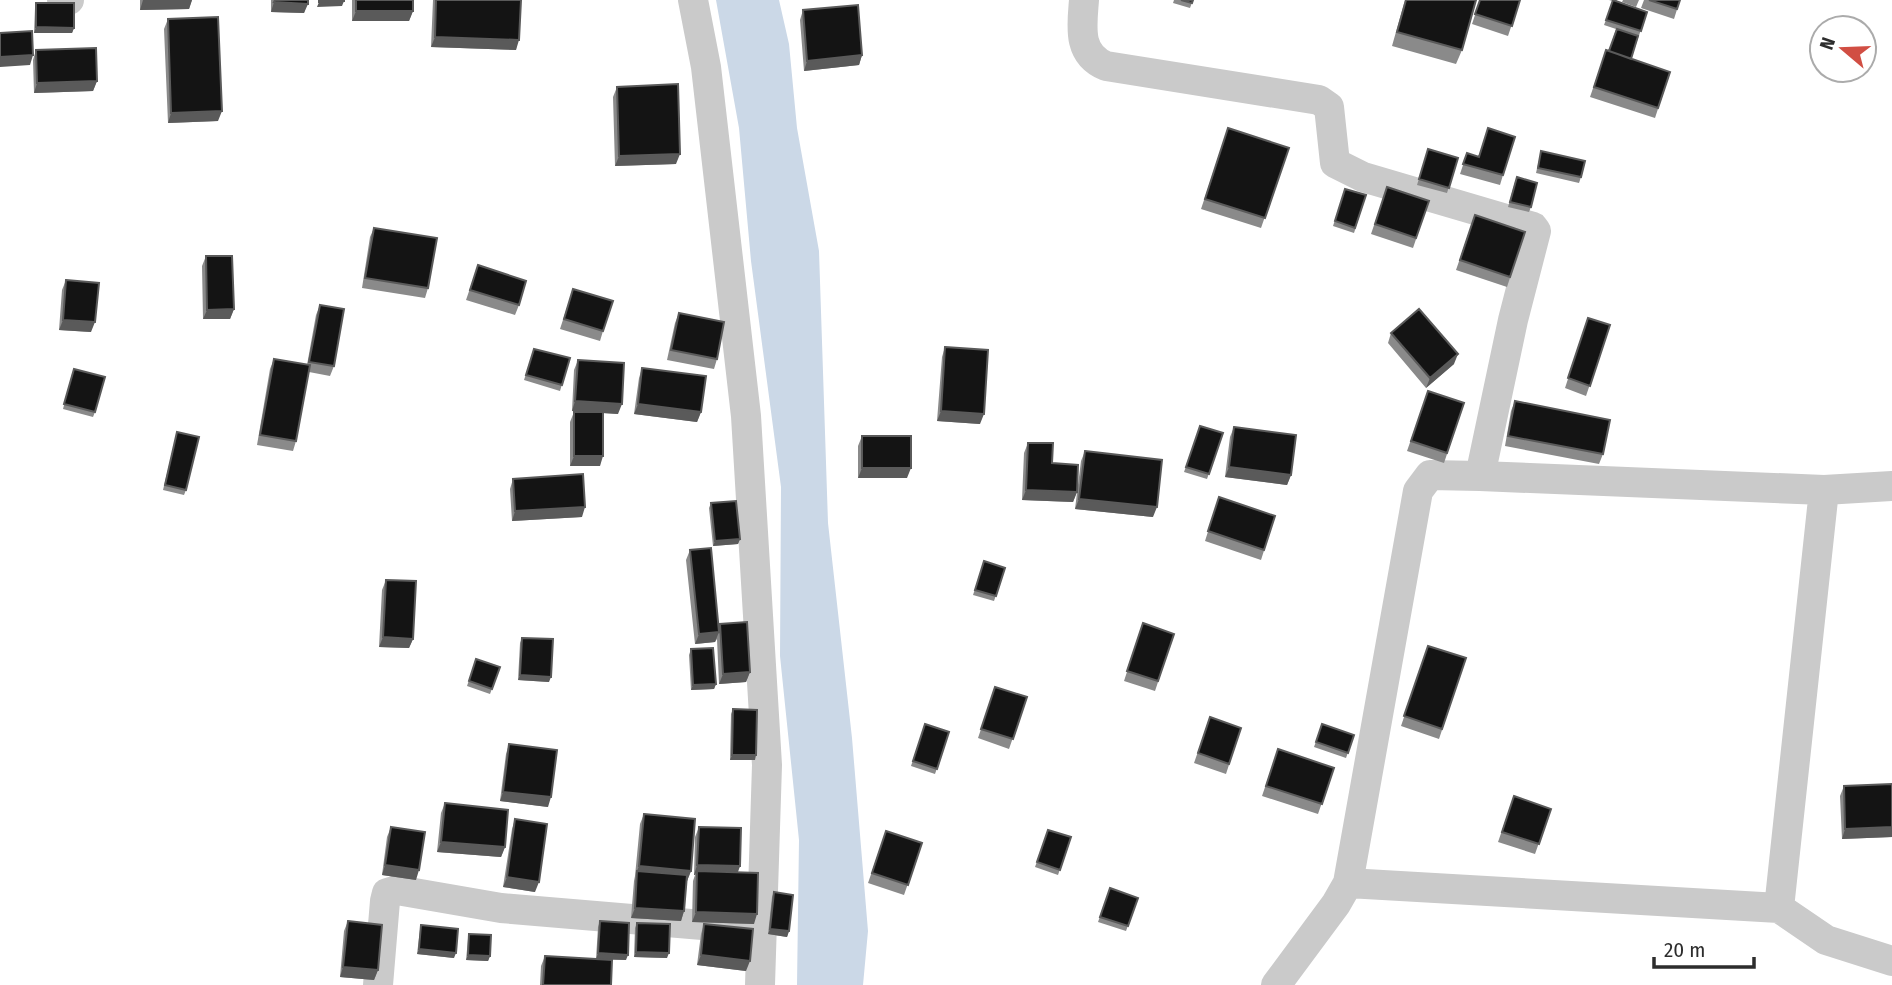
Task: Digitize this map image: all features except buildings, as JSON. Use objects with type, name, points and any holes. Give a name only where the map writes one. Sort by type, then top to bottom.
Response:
[{"type":"street","points":[[62,0],[69,0]]},
{"type":"street","points":[[693,0],[706,67],[746,416],[767,765],[760,985]]},
{"type":"street","points":[[1084,0],[1082,33],[1084,44],[1094,61],[1106,66],[1319,100],[1329,107],[1333,158],[1340,167],[1363,177],[1533,227],[1536,231],[1513,320],[1480,476]]},
{"type":"street","points":[[1276,985],[1348,883],[1418,491],[1430,475],[1824,490],[1892,486]]},
{"type":"street","points":[[1779,908],[1824,490]]},
{"type":"street","points":[[1348,883],[1779,908],[1826,940],[1892,961]]},
{"type":"street","points":[[378,985],[384,901],[387,892],[397,890],[501,908],[762,930]]},
{"type":"water","points":[[716,0],[779,0],[789,44],[797,128],[819,251],[828,523],[852,738],[868,931],[863,985],[797,985],[799,840],[780,656],[781,487],[751,261],[739,128]]}]
